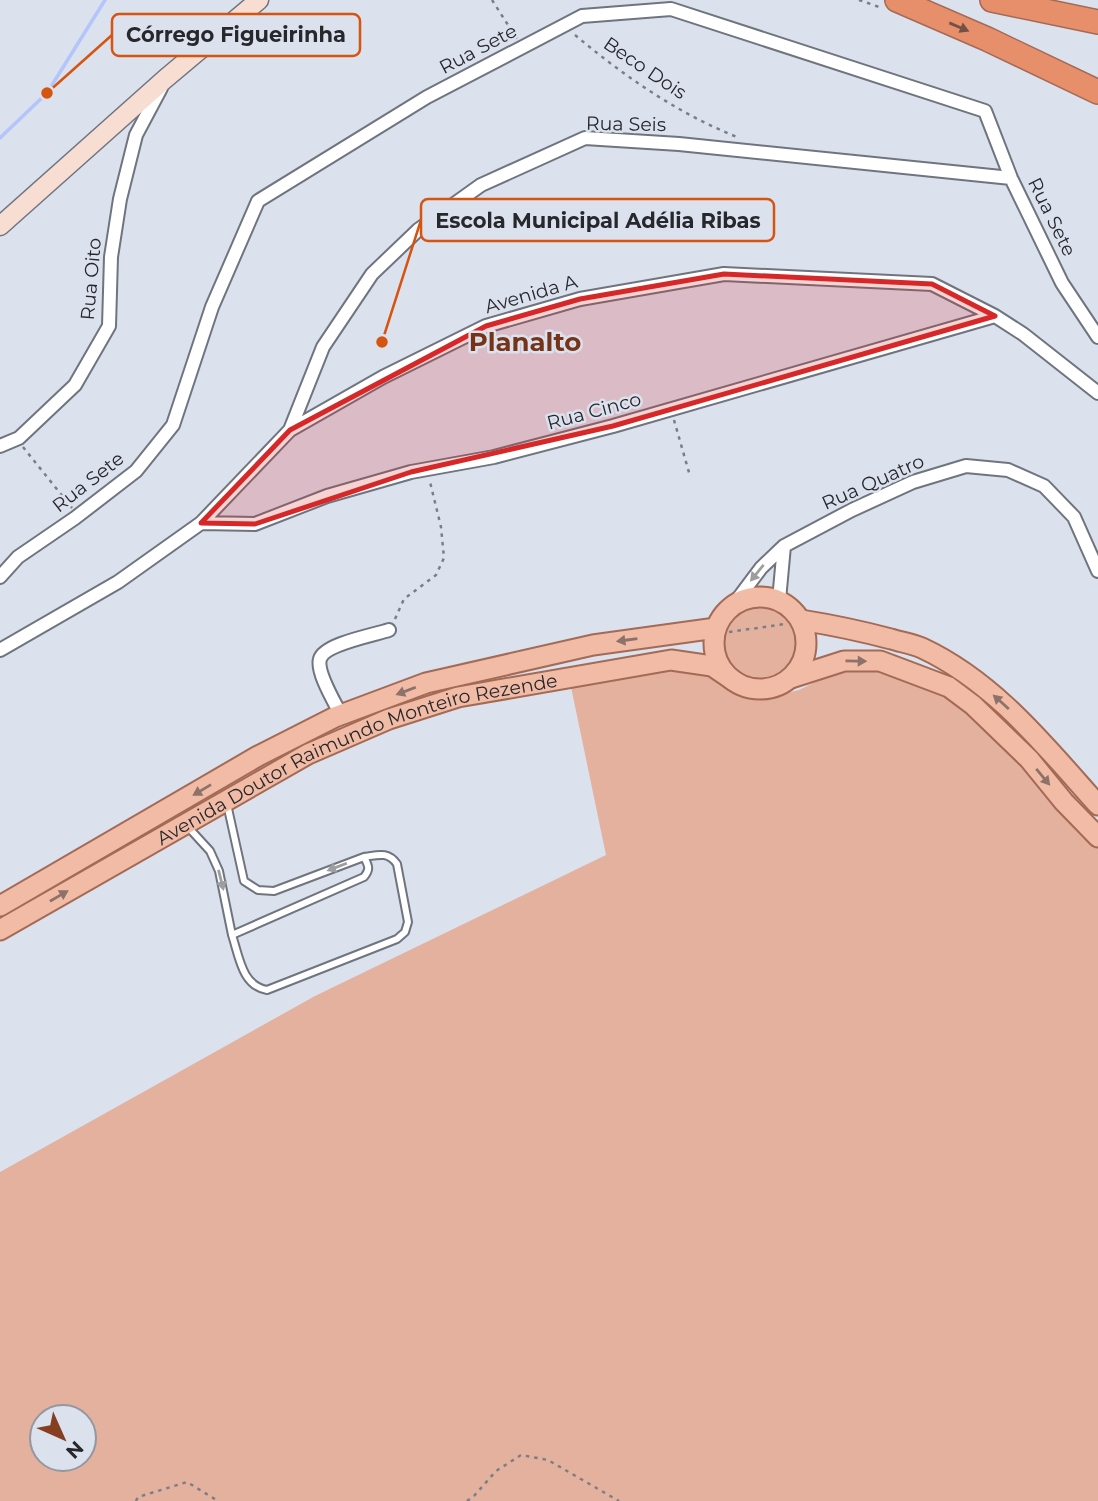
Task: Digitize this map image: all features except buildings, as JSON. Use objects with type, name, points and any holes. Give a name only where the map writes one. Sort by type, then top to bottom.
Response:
[{"type":"highway","points":[[897,0],[1098,92]]},
{"type":"highway","points":[[992,0],[1098,22]]},
{"type":"main road","points":[[734,681],[724,673],[717,661],[713,648],[715,631],[723,614],[734,604],[756,597],[779,600],[792,608],[802,623],[806,634],[806,651],[801,665],[791,678]]},
{"type":"main road","points":[[802,623],[842,626],[921,648],[972,678],[999,699],[1026,726],[1098,805]]},
{"type":"main road","name":"Avenida Doutor Raimundo Monteiro Rezende","points":[[0,906],[258,757],[341,715],[426,683],[593,645],[715,631]]},
{"type":"main road","name":"Avenida Doutor Raimundo Monteiro Rezende","points":[[0,930],[307,754],[389,719],[458,697],[671,660],[712,666],[748,688],[778,686],[791,678],[844,661],[880,661],[949,687],[973,705],[1029,759],[1064,803],[1098,837]]},
{"type":"street","points":[[0,226],[165,79],[259,0]]},
{"type":"street","name":"Rua Sete","points":[[0,577],[18,557],[78,516],[136,471],[173,425],[212,307],[258,201],[427,97],[583,16],[671,9],[985,111],[1011,178],[1062,283],[1098,337]]},
{"type":"street","name":"Rua Oito","points":[[0,446],[17,439],[75,385],[108,326],[111,257],[120,199],[136,135],[165,79]]},
{"type":"street","name":"Rua Seis","points":[[290,430],[323,347],[372,274],[418,230],[481,185],[585,138],[679,144],[1011,178]]},
{"type":"street","name":"Avenida A","points":[[0,650],[118,582],[201,523],[290,430],[383,377],[486,326],[580,299],[724,274],[932,284],[995,316],[1023,334],[1098,393]]},
{"type":"street","name":"Rua Cinco","points":[[201,523],[256,524],[327,496],[426,469],[494,457],[671,410],[995,316]]},
{"type":"street","name":"Rua Quatro","points":[[734,604],[761,568],[784,546],[913,482],[967,466],[1008,470],[1044,486],[1074,517],[1098,571]]},
{"type":"street","points":[[779,600],[784,546]]},
{"type":"street","points":[[341,715],[321,672],[319,660],[326,649],[389,630]]},
{"type":"lane","points":[[185,823],[210,851],[219,871],[232,935],[247,979],[257,988],[267,990],[397,939],[405,932],[408,922],[397,864],[393,857],[386,854],[364,857],[274,891],[258,890],[244,881],[226,800]]},
{"type":"lane","points":[[232,935],[364,877],[369,868],[364,857]]},
{"type":"path","points":[[492,0],[522,48]]},
{"type":"path","name":"Beco Dois","points":[[564,26],[612,66],[653,94],[713,128]]},
{"type":"path","points":[[671,410],[690,476]]},
{"type":"path","points":[[17,439],[78,516]]},
{"type":"path","points":[[389,630],[404,599],[436,575],[444,558],[441,527],[426,469]]},
{"type":"path","points":[[715,631],[802,623]]},
{"type":"path","points":[[467,1501],[496,1471],[521,1455],[548,1460],[618,1501]]},
{"type":"path","points":[[136,1501],[138,1497],[187,1482],[218,1501]]},
{"type":"highlighted area","points":[[724,274],[932,284],[995,316],[613,426],[411,472],[255,524],[201,523],[290,430],[486,326],[580,299]]},
{"type":"shaded area","points":[[761,605],[776,608],[793,622],[800,644],[797,659],[783,676],[761,683],[746,680],[729,666],[722,644],[725,629],[739,612]]},
{"type":"shaded area","points":[[680,664],[725,679],[747,694],[770,697],[799,690],[848,666],[877,665],[940,687],[1025,763],[1098,847],[1098,1501],[0,1501],[0,1172],[315,996],[606,855],[570,682]]},
{"type":"waterway","points":[[0,138],[47,93],[105,0]]},
{"type":"place","name":"Córrego Figueirinha","points":[[47,93]]},
{"type":"place","name":"Escola Municipal Adélia Ribas","points":[[382,342]]},
{"type":"district","name":"Planalto","points":[[525,342]]}]
